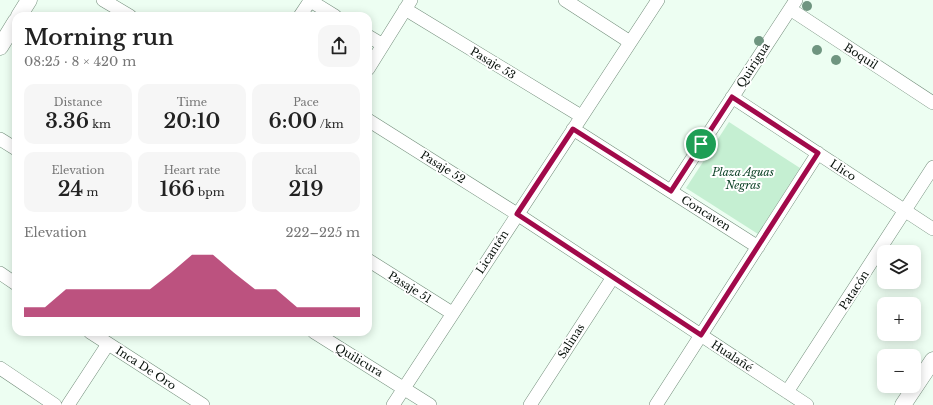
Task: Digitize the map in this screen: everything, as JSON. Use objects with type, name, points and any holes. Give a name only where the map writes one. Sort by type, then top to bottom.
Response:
[{"type":"street","points":[[22,12],[29,0]]},
{"type":"street","points":[[103,0],[123,12]]},
{"type":"street","points":[[302,12],[310,0],[329,12]]},
{"type":"street","points":[[565,0],[630,42]]},
{"type":"street","name":"Licantén","points":[[393,405],[658,0]]},
{"type":"street","points":[[372,63],[408,5]]},
{"type":"street","name":"Pasaje 53","points":[[408,5],[581,116]]},
{"type":"street","name":"Quirigua","points":[[671,191],[793,5]]},
{"type":"street","name":"Boquil","points":[[793,5],[933,103]]},
{"type":"street","points":[[0,47],[12,28]]},
{"type":"street","points":[[372,38],[383,45]]},
{"type":"street","name":"Llico","points":[[732,97],[933,229]]},
{"type":"street","name":"Pasaje 52","points":[[372,123],[517,214]]},
{"type":"street","name":"Concaven","points":[[573,129],[758,246]]},
{"type":"street","points":[[0,139],[12,146]]},
{"type":"street","points":[[656,405],[818,153]]},
{"type":"street","name":"Patacón","points":[[788,392],[933,167]]},
{"type":"street","name":"Hualañé","points":[[517,214],[807,405]]},
{"type":"street","name":"Pasaje 51","points":[[372,263],[452,314]]},
{"type":"street","points":[[0,273],[12,281]]},
{"type":"street","name":"Salinas","points":[[530,405],[612,277]]},
{"type":"street","name":"Inca De Oro","points":[[96,336],[203,405]]},
{"type":"street","name":"Quilicura","points":[[321,336],[404,387],[430,405]]},
{"type":"street","points":[[68,405],[108,344]]},
{"type":"street","points":[[903,405],[933,360]]},
{"type":"street","points":[[0,368],[55,405]]},
{"type":"green space","name":"Plaza Aguas Negras","points":[[729,122],[800,168],[758,234],[686,188]]},
{"type":"route","points":[[732,97],[818,153],[701,335],[517,214],[573,129],[671,191],[701,144],[732,97]]}]
